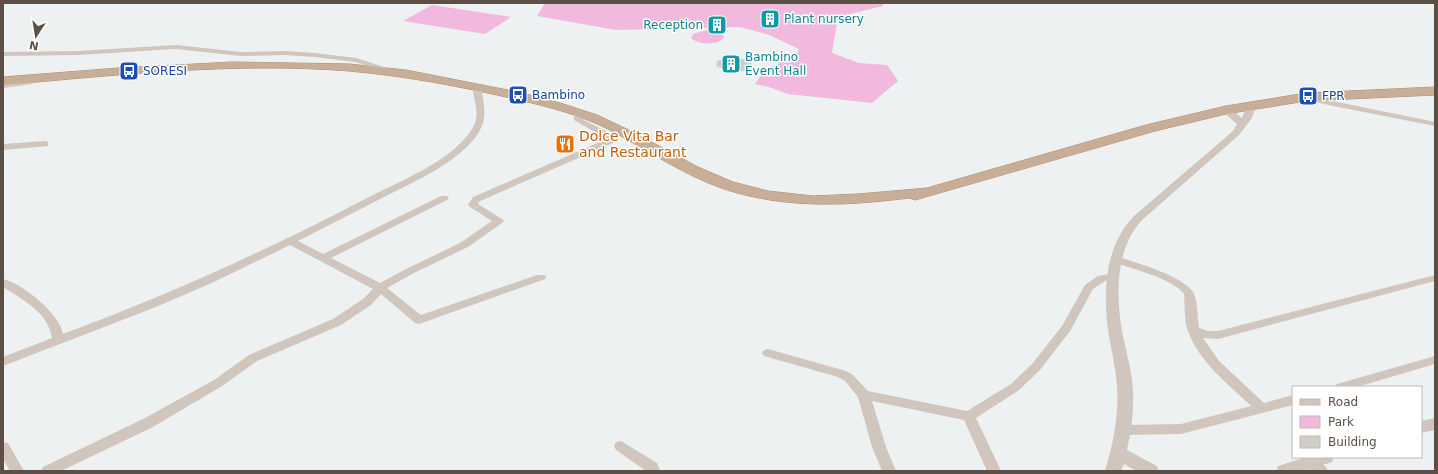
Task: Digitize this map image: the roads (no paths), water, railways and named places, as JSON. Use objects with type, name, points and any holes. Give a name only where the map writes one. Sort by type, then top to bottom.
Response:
[{"type":"highway","points":[[3,81],[126,71],[239,65],[302,65],[398,73],[477,87],[578,114],[608,125],[638,141],[662,161],[694,179],[733,194],[760,200],[810,206],[868,205],[902,200],[925,192],[1151,128],[1226,110],[1306,97],[1435,91]]},
{"type":"street","points":[[3,54],[78,53],[176,47],[241,54],[286,53],[315,55],[356,60],[398,73]]},
{"type":"street","points":[[3,86],[46,78]]},
{"type":"street","points":[[3,362],[181,292],[291,241],[391,189],[461,148],[477,129],[480,119],[477,87]]},
{"type":"street","points":[[1306,97],[1338,105],[1435,124]]},
{"type":"street","points":[[1113,471],[1119,453],[1126,404],[1125,386],[1113,314],[1114,276],[1122,242],[1126,232],[1138,218],[1222,146],[1244,124],[1251,106]]},
{"type":"street","points":[[1226,110],[1244,124]]},
{"type":"street","points":[[48,471],[148,423],[218,383],[253,358],[337,322],[367,302],[380,288],[410,271],[464,245],[499,222],[474,205],[476,199],[612,140],[608,136],[582,123],[578,118],[578,114]]},
{"type":"street","points":[[3,147],[45,144]]},
{"type":"street","points":[[322,258],[444,198]]},
{"type":"street","points":[[291,241],[380,288],[419,320],[541,277]]},
{"type":"street","points":[[1117,260],[1172,280],[1184,287],[1189,294],[1193,330],[1201,346],[1215,364],[1262,409]]},
{"type":"street","points":[[864,396],[970,416],[1014,387],[1036,367],[1066,328],[1089,287],[1102,278],[1114,276]]},
{"type":"street","points":[[1193,330],[1207,335],[1218,335],[1435,278]]},
{"type":"street","points":[[3,282],[25,296],[53,320],[58,332],[58,340]]},
{"type":"street","points":[[768,353],[842,374],[849,378],[864,396],[879,447],[889,471]]},
{"type":"street","points":[[1344,386],[1435,360]]},
{"type":"street","points":[[1123,430],[1181,429],[1292,400]]},
{"type":"street","points":[[970,416],[994,471]]},
{"type":"street","points":[[1422,427],[1435,424]]},
{"type":"street","points":[[621,446],[652,467],[654,471]]},
{"type":"street","points":[[3,447],[17,471]]},
{"type":"street","points":[[1119,453],[1151,471]]},
{"type":"street","points":[[1284,471],[1319,463]]},
{"type":"place","name":"Plant nursery","points":[[770,19]]},
{"type":"place","name":"Reception","points":[[717,25]]},
{"type":"place","name":"Bambino Event Hall","points":[[731,64]]},
{"type":"place","name":"SORESI","points":[[129,71]]},
{"type":"place","name":"Bambino","points":[[518,95]]},
{"type":"place","name":"FPR","points":[[1308,96]]},
{"type":"place","name":"Dolce Vita Bar and Restaurant","points":[[565,144]]}]
